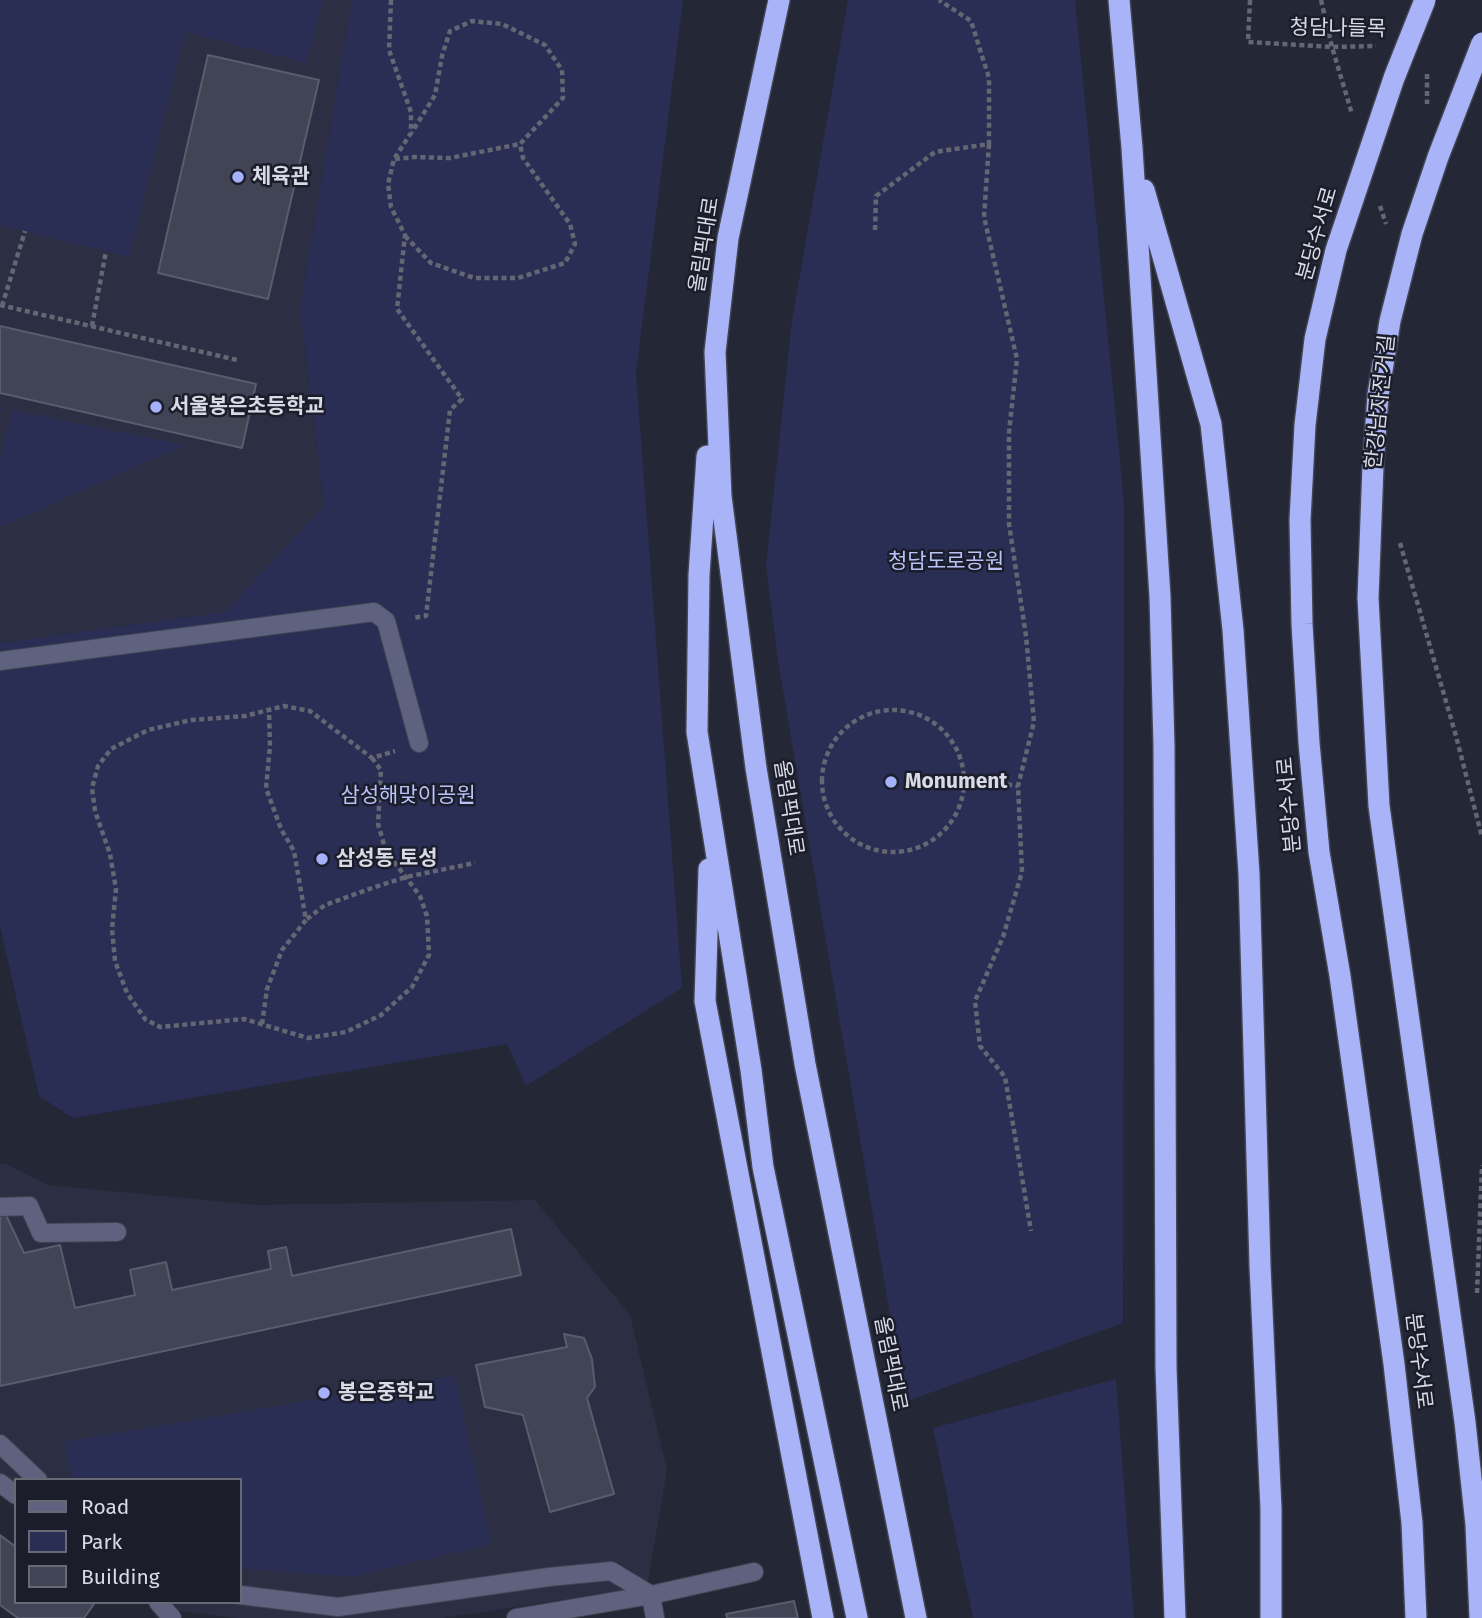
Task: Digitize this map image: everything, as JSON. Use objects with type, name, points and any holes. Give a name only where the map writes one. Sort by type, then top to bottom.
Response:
[{"type":"highway","name":"올림픽대로","points":[[779,0],[728,238],[715,352],[721,496],[756,768],[806,1065],[916,1618]]},
{"type":"highway","points":[[1119,0],[1132,148],[1153,466],[1164,733],[1166,1368],[1175,1609]]},
{"type":"highway","name":"분당수서로","points":[[1416,1618],[1412,1523],[1394,1364],[1340,976],[1319,852],[1302,624],[1300,520],[1305,425],[1315,339],[1336,250],[1394,78],[1425,0]]},
{"type":"highway","name":"분당수서로","points":[[1480,1618],[1476,1525],[1465,1422],[1380,806],[1368,598],[1377,407],[1390,321],[1412,234],[1482,43]]},
{"type":"highway","points":[[1132,148],[1211,424],[1233,630],[1249,874],[1260,1265],[1271,1509],[1271,1618]]},
{"type":"highway","points":[[715,352],[699,575],[697,732],[751,1070],[763,1167],[857,1618]]},
{"type":"highway","points":[[711,821],[705,1001],[823,1618]]},
{"type":"street","points":[[0,661],[374,612],[386,621],[419,743]]},
{"type":"street","points":[[0,1207],[29,1206],[41,1233],[117,1232]]},
{"type":"street","points":[[0,1444],[36,1478]]},
{"type":"street","points":[[242,1595],[338,1607],[549,1577],[611,1571],[650,1595],[655,1618]]},
{"type":"street","points":[[516,1618],[650,1595],[754,1572]]},
{"type":"street","points":[[160,1604],[172,1618]]},
{"type":"path","points":[[391,0],[389,50],[411,112],[411,133]]},
{"type":"path","points":[[939,0],[971,21],[989,78],[989,144],[984,217],[1017,359],[1009,432],[1009,524],[1026,636],[1034,722],[1018,786],[1022,872],[1003,937],[975,1001],[980,1046],[1005,1077],[1031,1231]]},
{"type":"path","name":"청담나들목","points":[[1250,0],[1248,42],[1332,47],[1386,46]]},
{"type":"path","points":[[394,159],[415,156],[450,158],[520,144],[563,98],[562,70],[545,45],[502,24],[472,21],[450,31],[442,55],[435,95],[394,159],[388,184],[391,207],[405,235],[431,263],[474,278],[518,278],[565,263],[575,244],[570,224],[523,158],[520,144]]},
{"type":"path","points":[[1427,71],[1427,110]]},
{"type":"path","points":[[875,230],[876,196],[935,152],[989,144]]},
{"type":"path","points":[[25,231],[1,306],[237,360]]},
{"type":"path","points":[[405,235],[397,309],[462,399],[450,410],[426,616]]},
{"type":"path","points":[[92,326],[106,251]]},
{"type":"path","points":[[1398,536],[1413,597],[1456,736],[1482,837]]},
{"type":"path","points":[[284,706],[310,711],[372,758],[381,770],[378,824],[386,850],[419,896],[427,916],[429,955],[412,987],[381,1015],[346,1032],[308,1038],[244,1019],[160,1027],[145,1019],[127,993],[115,961],[112,929],[116,889],[110,854],[95,811],[92,788],[98,766],[111,749],[148,730],[191,720],[245,716],[284,706]]},
{"type":"path","points":[[269,709],[270,746],[266,788],[281,828],[294,851],[306,920]]},
{"type":"path","points":[[884,710],[896,710],[908,711],[930,719],[948,735],[960,756],[965,779],[962,802],[951,823],[935,839],[914,849],[891,852],[868,847],[848,836],[833,819],[824,798],[822,774],[828,751],[842,731],[861,717],[884,710]]},
{"type":"path","points":[[372,758],[419,743]]},
{"type":"path","points":[[965,779],[1018,786]]},
{"type":"path","points":[[262,1024],[267,989],[282,950],[306,920],[325,905],[405,877],[475,863]]},
{"type":"shaded area","name":"서울봉은초등학교","points":[[0,0],[352,0],[300,308],[324,506],[225,612],[0,643]]},
{"type":"shaded area","name":"봉은중학교","points":[[4,1163],[48,1185],[256,1205],[535,1200],[630,1315],[667,1470],[647,1587],[443,1618],[236,1618],[173,1610],[165,1604],[242,1604],[242,1478],[14,1478],[14,1492],[0,1482],[0,1164]]},
{"type":"green space","points":[[0,0],[323,0],[307,63],[185,32],[129,257],[0,225]]},
{"type":"green space","name":"삼성해맞이공원","points":[[352,0],[683,0],[636,373],[682,988],[526,1086],[507,1044],[73,1118],[39,1096],[0,927],[0,643],[225,612],[324,506],[300,308]]},
{"type":"green space","name":"청담도로공원","points":[[848,0],[1075,0],[1124,503],[1123,1323],[905,1402],[778,661],[766,566],[792,320]]},
{"type":"green space","points":[[12,410],[185,445],[0,527],[0,460]]},
{"type":"green space","points":[[455,1376],[491,1544],[351,1577],[242,1568],[242,1478],[73,1478],[64,1442]]},
{"type":"green space","points":[[1116,1379],[1134,1618],[973,1618],[933,1428]]},
{"type":"building","name":"체육관","points":[[208,55],[319,80],[268,299],[158,273]]},
{"type":"building","name":"서울봉은초등학교","points":[[0,326],[256,384],[242,448],[0,393]]},
{"type":"building","points":[[4,1211],[24,1253],[60,1245],[75,1308],[135,1295],[130,1270],[166,1262],[172,1290],[271,1269],[268,1251],[286,1247],[292,1276],[511,1229],[521,1275],[0,1386],[0,1212]]},
{"type":"building","points":[[564,1334],[584,1338],[592,1359],[595,1387],[587,1398],[614,1494],[550,1512],[523,1415],[485,1407],[476,1365],[567,1347]]},
{"type":"building","points":[[0,1535],[14,1546],[14,1604],[94,1604],[84,1618],[18,1618],[0,1605]]},
{"type":"building","points":[[794,1601],[798,1618],[727,1618],[726,1614]]},
{"type":"place","name":"체육관","points":[[238,177]]},
{"type":"place","name":"서울봉은초등학교","points":[[156,407]]},
{"type":"place","name":"Monument","points":[[891,782]]},
{"type":"place","name":"삼성동 토성","points":[[322,859]]},
{"type":"place","name":"봉은중학교","points":[[324,1393]]}]
